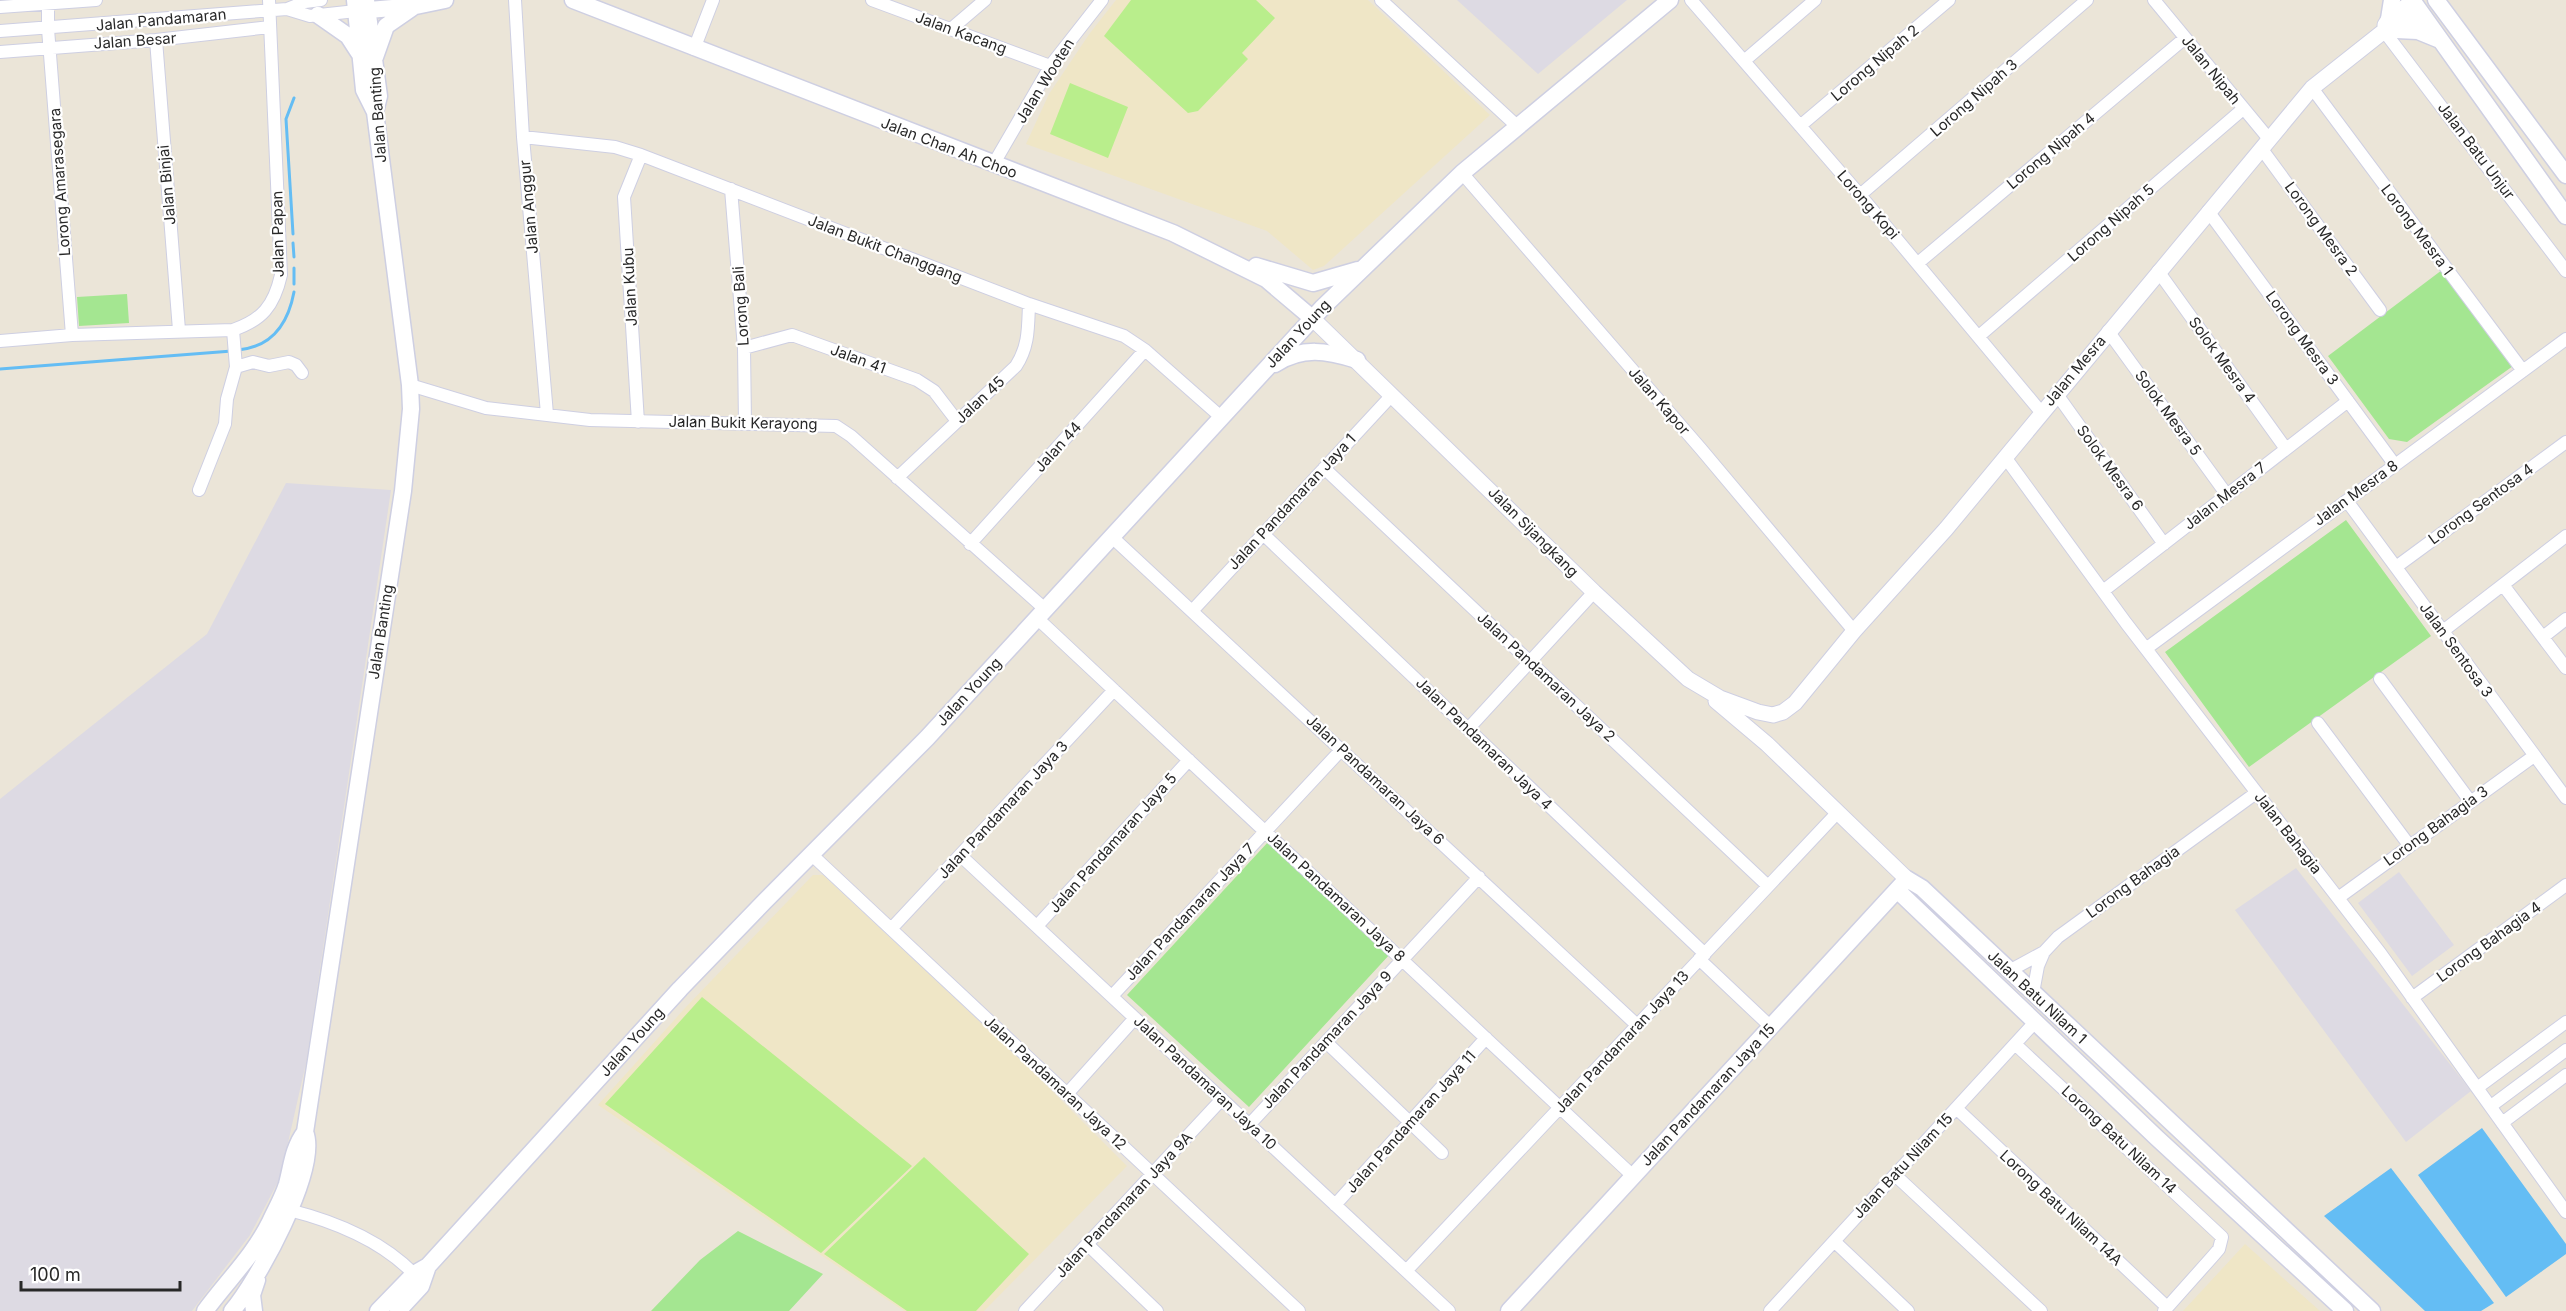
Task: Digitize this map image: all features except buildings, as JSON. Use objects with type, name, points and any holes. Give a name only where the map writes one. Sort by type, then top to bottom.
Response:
[{"type":"main road","points":[[361,6],[416,6],[445,0]]},
{"type":"main road","name":"Jalan Young","points":[[378,1311],[421,1270],[680,989],[927,738],[1312,318],[1361,268],[1462,173],[1670,0]]},
{"type":"main road","points":[[2392,0],[2390,27],[2418,31],[2441,41]]},
{"type":"main road","name":"Jalan Chan Ah Choo","points":[[580,2],[694,49],[1173,233],[1266,279],[1312,318]]},
{"type":"main road","points":[[2421,3],[2441,41],[2566,216]]},
{"type":"main road","points":[[2421,3],[2445,24],[2470,60],[2483,63],[2566,176]]},
{"type":"main road","name":"Jalan Banting","points":[[260,1258],[284,1226],[300,1182],[310,1143],[305,1132],[403,491],[411,409],[410,385],[375,112],[379,96],[368,58],[361,6]]},
{"type":"main road","points":[[314,10],[348,36],[368,58],[386,26],[416,6]]},
{"type":"main road","points":[[1214,253],[1313,283],[1361,268]]},
{"type":"main road","points":[[1263,372],[1283,359],[1313,350],[1330,352],[1357,360]]},
{"type":"main road","name":"Jalan Batu Nilam 1","points":[[1902,885],[1922,888],[2372,1311]]},
{"type":"main road","name":"Jalan Batu Nilam 1","points":[[1902,885],[2036,1021],[2157,1138],[2345,1311]]},
{"type":"main road","name":"Jalan Pandamaran Jaya 15","points":[[1509,1311],[1902,885]]},
{"type":"main road","points":[[2157,1138],[2170,1123]]},
{"type":"main road","points":[[254,1311],[252,1294],[260,1258],[283,1193],[297,1143],[305,1132]]},
{"type":"main road","points":[[223,1310],[228,1280],[260,1258]]},
{"type":"main road","points":[[223,1310],[260,1258]]},
{"type":"main road","name":"Jalan Young","points":[[398,1311],[422,1286],[421,1270]]},
{"type":"street","points":[[0,7],[96,0]]},
{"type":"street","name":"Jalan Anggur","points":[[515,0],[523,137],[548,414]]},
{"type":"street","points":[[694,49],[713,0]]},
{"type":"street","name":"Jalan Kacang","points":[[872,0],[1050,66]]},
{"type":"street","points":[[951,29],[985,0]]},
{"type":"street","name":"Jalan Wooten","points":[[993,165],[1050,66],[1102,0]]},
{"type":"street","points":[[1380,0],[1518,127]]},
{"type":"street","name":"Lorong Kopi","points":[[1691,0],[1918,263],[2041,412]]},
{"type":"street","points":[[1744,61],[1815,0]]},
{"type":"street","name":"Lorong Nipah 2","points":[[1800,126],[1949,0]]},
{"type":"street","name":"Lorong Nipah 3","points":[[1860,195],[2087,0]]},
{"type":"street","name":"Jalan Nipah","points":[[2154,0],[2243,109],[2265,144]]},
{"type":"street","name":"Lorong Amarasegara","points":[[48,2],[48,29],[72,335]]},
{"type":"street","name":"Jalan Pandamaran","points":[[0,31],[48,29],[269,6],[287,9],[305,2],[314,10],[361,6]]},
{"type":"street","name":"Jalan Mesra","points":[[1773,715],[1783,712],[1795,703],[1854,631],[1946,529],[2056,393],[2312,88],[2421,3]]},
{"type":"street","name":"Jalan Papan","points":[[0,340],[179,330],[233,336],[265,312],[277,294],[281,275],[269,6]]},
{"type":"street","points":[[287,9],[314,10]]},
{"type":"street","name":"Jalan Besar","points":[[0,52],[156,40],[270,27]]},
{"type":"street","name":"Jalan Batu Unjur","points":[[2390,27],[2566,271]]},
{"type":"street","name":"Lorong Nipah 4","points":[[1918,263],[2185,38]]},
{"type":"street","name":"Jalan Binjai","points":[[156,40],[179,330]]},
{"type":"street","name":"Lorong Mesra 1","points":[[2312,88],[2523,371]]},
{"type":"street","name":"Lorong Nipah 5","points":[[1979,336],[2243,109]]},
{"type":"street","name":"Jalan Bukit Changgang","points":[[523,137],[615,147],[641,154],[1029,304],[1124,336],[1145,350],[1221,417]]},
{"type":"street","name":"Lorong Mesra 2","points":[[2265,144],[2380,310]]},
{"type":"street","name":"Jalan Kubu","points":[[638,422],[624,197],[641,154]]},
{"type":"street","name":"Jalan Kapor","points":[[1462,173],[1701,449],[1854,631]]},
{"type":"street","name":"Lorong Bali","points":[[731,189],[744,348],[745,424]]},
{"type":"street","name":"Lorong Mesra 3","points":[[2208,211],[2394,465]]},
{"type":"street","name":"Solok Mesra 4","points":[[2158,271],[2286,449]]},
{"type":"street","name":"Jalan 45","points":[[897,478],[1016,366],[1024,353],[1028,340],[1029,304]]},
{"type":"street","name":"Jalan Sijangkang","points":[[1312,318],[1656,651],[1700,687],[1735,704],[1773,715]]},
{"type":"street","name":"Solok Mesra 5","points":[[2108,331],[2227,495]]},
{"type":"street","name":"Jalan 41","points":[[744,348],[792,335],[917,380],[934,392],[957,421]]},
{"type":"street","points":[[199,490],[225,424],[227,399],[236,362],[233,336]]},
{"type":"street","name":"Jalan Mesra 8","points":[[2147,648],[2566,339]]},
{"type":"street","name":"Jalan 44","points":[[970,544],[1145,350]]},
{"type":"street","points":[[236,362],[253,362],[269,366],[289,362],[296,365],[302,373]]},
{"type":"street","name":"Jalan Bukit Kerayong","points":[[410,385],[486,408],[590,420],[836,426],[851,436],[970,544],[1042,614]]},
{"type":"street","name":"Solok Mesra 6","points":[[2056,393],[2164,543]]},
{"type":"street","name":"Jalan Pandamaran Jaya 1","points":[[1193,610],[1392,394]]},
{"type":"street","name":"Jalan Mesra 7","points":[[2103,591],[2348,401]]},
{"type":"street","name":"Lorong Sentosa 4","points":[[2396,567],[2565,444]]},
{"type":"street","name":"Jalan Bahagia","points":[[2005,457],[2103,591],[2338,898],[2565,1207]]},
{"type":"street","name":"Jalan Pandamaran Jaya 2","points":[[1324,468],[1768,886]]},
{"type":"street","name":"Jalan Sentosa 3","points":[[2347,501],[2566,798]]},
{"type":"street","name":"Jalan Pandamaran Jaya 4","points":[[1263,534],[1468,729],[1771,1027]]},
{"type":"street","points":[[2443,631],[2566,536]]},
{"type":"street","name":"Jalan Pandamaran Jaya 6","points":[[1112,537],[1637,1025]]},
{"type":"street","points":[[2503,585],[2566,668]]},
{"type":"street","points":[[1468,729],[1594,592]]},
{"type":"street","name":"Jalan Pandamaran Jaya 8","points":[[1042,614],[1114,690],[1633,1176]]},
{"type":"street","points":[[2543,638],[2566,620]]},
{"type":"street","points":[[2380,679],[2470,801]]},
{"type":"street","name":"Jalan Batu Nilam 1","points":[[1700,687],[1767,744],[1838,812],[1902,885]]},
{"type":"street","name":"Jalan Pandamaran Jaya 3","points":[[891,929],[1114,690]]},
{"type":"street","points":[[2318,723],[2409,845]]},
{"type":"street","name":"Jalan Pandamaran Jaya 7","points":[[1112,996],[1342,749]]},
{"type":"street","name":"Lorong Bahagia 3","points":[[2338,898],[2534,756]]},
{"type":"street","name":"Jalan Pandamaran Jaya 5","points":[[1037,926],[1189,760]]},
{"type":"street","name":"Lorong Bahagia","points":[[2009,971],[2044,952],[2058,937],[2256,793]]},
{"type":"street","name":"Jalan Pandamaran Jaya 13","points":[[1406,1271],[1838,812]]},
{"type":"street","name":"Jalan Pandamaran Jaya 12","points":[[812,855],[1299,1311]]},
{"type":"street","name":"Jalan Pandamaran Jaya 10","points":[[960,855],[1449,1311]]},
{"type":"street","name":"Jalan Pandamaran Jaya 9","points":[[1250,1125],[1479,877]]},
{"type":"street","name":"Lorong Bahagia 4","points":[[2412,998],[2566,885]]},
{"type":"street","points":[[2032,993],[2038,966],[2044,952]]},
{"type":"street","points":[[1067,1094],[1135,1018]]},
{"type":"street","name":"Jalan Batu Nilam 15","points":[[1771,1311],[2036,1021]]},
{"type":"street","points":[[2477,1088],[2566,1022]]},
{"type":"street","name":"Jalan Pandamaran Jaya 11","points":[[1335,1205],[1486,1038]]},
{"type":"street","points":[[1326,1042],[1442,1153]]},
{"type":"street","name":"Lorong Batu Nilam 14","points":[[2015,1044],[2222,1238],[2219,1248],[2165,1309]]},
{"type":"street","points":[[2491,1106],[2566,1050]]},
{"type":"street","points":[[2502,1123],[2566,1076]]},
{"type":"street","name":"Jalan Pandamaran Jaya 9A","points":[[1025,1311],[1222,1099]]},
{"type":"street","name":"Lorong Batu Nilam 14A","points":[[1956,1108],[2165,1309]]},
{"type":"street","points":[[1895,1175],[2041,1311]]},
{"type":"street","points":[[289,1210],[323,1219],[421,1270]]},
{"type":"street","points":[[1834,1241],[1908,1311]]},
{"type":"street","points":[[1087,1244],[1157,1311]]},
{"type":"shaded area","points":[[1116,0],[1368,0],[1490,115],[1324,266],[1313,270],[1267,231],[1026,144],[1049,94],[1090,33]]},
{"type":"shaded area","points":[[1457,0],[1627,0],[1538,74]]},
{"type":"shaded area","points":[[286,483],[391,490],[306,1063],[280,1178],[250,1235],[192,1311],[0,1311],[0,799],[207,634]]},
{"type":"shaded area","points":[[2296,868],[2471,1091],[2406,1142],[2235,910]]},
{"type":"shaded area","points":[[2399,872],[2454,945],[2412,976],[2358,903]]},
{"type":"shaded area","points":[[813,875],[823,875],[1022,1061],[1127,1166],[984,1311],[904,1311],[598,1105],[686,1007]]},
{"type":"shaded area","points":[[2245,1244],[2320,1311],[2183,1311]]},
{"type":"green space","points":[[1131,0],[1256,0],[1275,18],[1242,53],[1248,59],[1198,111],[1188,113],[1104,36]]},
{"type":"green space","points":[[1070,83],[1128,107],[1108,158],[1050,134]]},
{"type":"green space","points":[[2442,270],[2513,366],[2407,442],[2389,439],[2328,356]]},
{"type":"green space","points":[[127,294],[129,323],[79,326],[77,297]]},
{"type":"green space","points":[[2346,520],[2431,636],[2249,767],[2165,652]]},
{"type":"green space","points":[[1269,841],[1391,953],[1249,1107],[1127,995]]},
{"type":"green space","points":[[702,997],[912,1166],[821,1253],[605,1104]]},
{"type":"green space","points":[[924,1157],[1029,1254],[976,1311],[907,1311],[824,1254]]},
{"type":"green space","points":[[738,1231],[823,1274],[789,1311],[651,1311],[700,1260]]},
{"type":"water","points":[[2482,1128],[2566,1244],[2566,1254],[2506,1297],[2418,1175]]},
{"type":"water","points":[[2391,1168],[2494,1303],[2481,1311],[2425,1311],[2324,1216]]},
{"type":"waterway","points":[[293,234],[286,119],[294,98]]},
{"type":"waterway","points":[[293,243],[294,257]]},
{"type":"waterway","points":[[294,268],[294,284]]},
{"type":"waterway","points":[[238,350],[260,344],[276,332],[288,314],[294,292]]},
{"type":"waterway","points":[[0,369],[232,351]]}]
